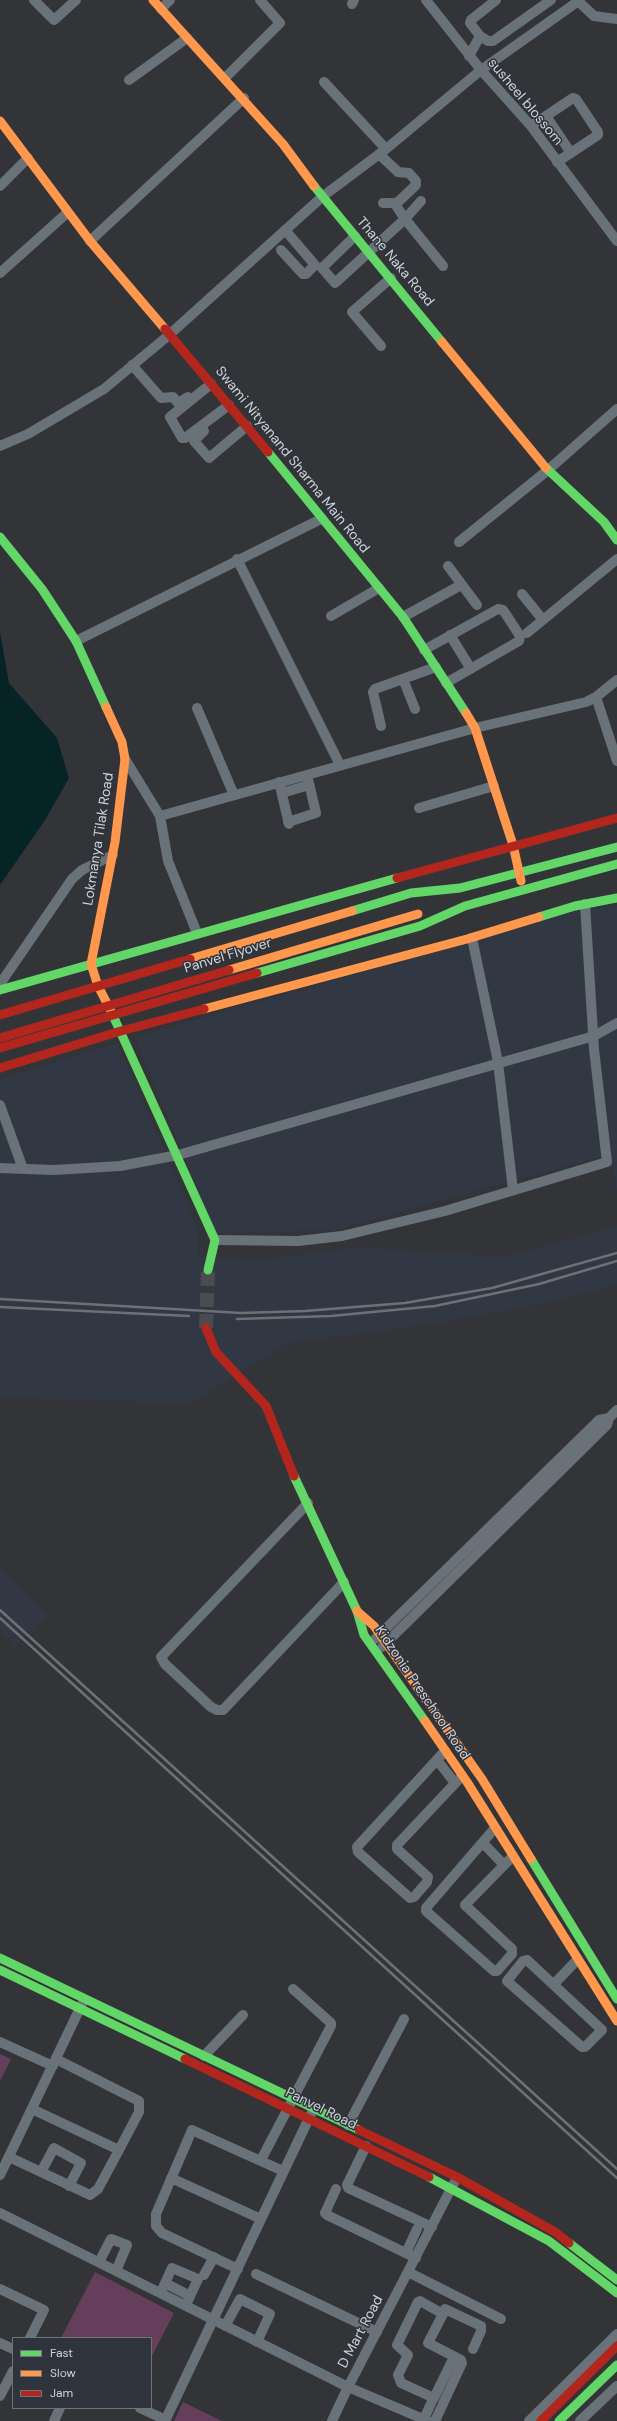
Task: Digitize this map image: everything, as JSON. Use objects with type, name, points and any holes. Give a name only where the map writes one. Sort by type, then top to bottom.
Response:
[{"type":"main road","name":"Thane Naka Road","points":[[153,0],[244,98],[283,144],[322,197],[391,278],[548,470],[604,522],[617,540]]},
{"type":"main road","name":"Swami Nityanand Sharma Main Road","points":[[0,121],[90,241],[247,426],[321,519],[403,617],[475,728],[513,845],[524,890]]},
{"type":"main road","name":"Lokmanya Tilak Road","points":[[0,537],[42,589],[76,641],[122,742],[125,759],[113,855],[91,964]]},
{"type":"main road","points":[[0,990],[513,845],[617,818]]},
{"type":"main road","points":[[421,902],[460,888],[617,847]]},
{"type":"main road","points":[[0,1048],[420,926],[465,906],[617,864]]},
{"type":"main road","points":[[0,1015],[411,893],[460,888]]},
{"type":"main road","points":[[0,1068],[121,1031],[472,938],[585,904],[617,898]]},
{"type":"main road","name":"Panvel Flyover","points":[[0,1038],[418,914],[465,906]]},
{"type":"main road","points":[[91,964],[98,986],[121,1031],[215,1240],[208,1270]]},
{"type":"main road","points":[[93,1000],[116,993]]},
{"type":"main road","points":[[206,1328],[216,1352],[257,1394],[266,1406],[295,1478],[303,1492],[357,1611]]},
{"type":"main road","name":"Kidzonia Preschool Road","points":[[357,1611],[374,1626],[482,1779],[617,1999]]},
{"type":"main road","name":"Kidzonia Preschool Road","points":[[357,1611],[364,1635],[445,1751],[459,1779],[495,1828],[577,1960],[616,2019]]},
{"type":"main road","points":[[528,1880],[538,1872]]},
{"type":"main road","name":"Panvel Road","points":[[0,1958],[457,2177],[555,2232],[617,2280]]},
{"type":"main road","name":"Panvel Road","points":[[0,1970],[452,2188],[549,2241],[584,2266],[617,2293]]},
{"type":"main road","points":[[541,2421],[617,2346]]},
{"type":"main road","points":[[559,2421],[617,2365]]},
{"type":"street","points":[[34,0],[54,20],[76,0]]},
{"type":"street","points":[[161,9],[170,0]]},
{"type":"street","points":[[225,78],[280,23],[260,0]]},
{"type":"street","name":"susheel blossom","points":[[426,0],[469,56],[531,126],[617,241]]},
{"type":"street","points":[[496,0],[470,20],[470,23],[480,36],[488,41],[493,41],[551,0]]},
{"type":"street","points":[[0,446],[28,434],[104,389],[169,335],[322,197],[383,152],[481,70],[578,1],[594,16],[617,19]]},
{"type":"street","points":[[469,56],[480,36]]},
{"type":"street","points":[[129,80],[187,38]]},
{"type":"street","points":[[324,82],[398,172],[409,173],[416,181],[416,185],[397,203],[383,203]]},
{"type":"street","points":[[90,241],[244,98]]},
{"type":"street","points":[[531,126],[572,98],[576,99],[598,132],[598,136],[557,162]]},
{"type":"street","points":[[546,116],[571,153]]},
{"type":"street","points":[[0,186],[28,158]]},
{"type":"street","points":[[355,236],[322,270],[337,282],[405,219],[421,201]]},
{"type":"street","points":[[397,203],[397,207],[405,219],[443,266]]},
{"type":"street","points":[[0,273],[68,213]]},
{"type":"street","points":[[281,250],[303,274],[306,274],[315,265],[285,230]]},
{"type":"street","points":[[381,346],[352,312],[391,278]]},
{"type":"street","points":[[132,365],[161,398],[173,397],[178,403],[209,382]]},
{"type":"street","points":[[209,382],[170,418],[182,438],[186,438],[231,407]]},
{"type":"street","points":[[231,407],[195,439],[206,457],[209,458],[247,426]]},
{"type":"street","points":[[459,542],[548,470],[617,409]]},
{"type":"street","points":[[76,641],[237,559],[321,519]]},
{"type":"street","points":[[237,559],[340,765]]},
{"type":"street","points":[[527,633],[617,559]]},
{"type":"street","points":[[448,566],[477,605]]},
{"type":"street","points":[[403,617],[462,585]]},
{"type":"street","points":[[331,616],[379,588]]},
{"type":"street","points":[[522,594],[543,620]]},
{"type":"street","points":[[424,650],[501,609],[520,636],[517,642],[446,683]]},
{"type":"street","points":[[450,635],[471,669]]},
{"type":"street","points":[[381,726],[373,692],[375,689],[436,667]]},
{"type":"street","points":[[403,679],[415,709]]},
{"type":"street","points":[[160,816],[475,728],[586,702],[596,698],[617,680]]},
{"type":"street","points":[[596,698],[617,761]]},
{"type":"street","points":[[197,708],[234,795]]},
{"type":"street","points":[[125,759],[160,816],[168,860],[198,933]]},
{"type":"street","points":[[279,782],[288,823],[316,813],[307,775]]},
{"type":"street","points":[[282,793],[310,786]]},
{"type":"street","points":[[419,808],[494,786]]},
{"type":"street","points":[[0,984],[72,879],[82,870],[113,855]]},
{"type":"street","points":[[215,1240],[298,1241],[342,1236],[445,1211],[607,1162],[594,1036],[585,904]]},
{"type":"street","points":[[472,938],[498,1062],[513,1190]]},
{"type":"street","points":[[0,1168],[54,1170],[120,1166],[178,1155],[498,1062],[594,1036],[617,1023]]},
{"type":"street","points":[[0,1105],[22,1169]]},
{"type":"street","points":[[376,1653],[599,1420],[614,1414]]},
{"type":"street","points":[[308,1503],[160,1656],[165,1664],[211,1707],[217,1710],[222,1710],[344,1582]]},
{"type":"street","points":[[370,1644],[509,1515]]},
{"type":"street","points":[[437,1760],[459,1779],[397,1844],[398,1849],[428,1877],[427,1882],[414,1897],[410,1898],[358,1852],[357,1848],[445,1751]]},
{"type":"street","points":[[495,1828],[426,1908],[426,1911],[494,1971],[497,1970],[512,1954],[512,1949],[465,1905],[513,1856]]},
{"type":"street","points":[[482,1843],[504,1865]]},
{"type":"street","points":[[602,2030],[528,1960],[523,1961],[507,1981],[582,2047],[585,2047],[602,2030],[616,2019]]},
{"type":"street","points":[[554,1984],[577,1960]]},
{"type":"street","points":[[261,2160],[331,2026],[331,2023],[293,1989]]},
{"type":"street","points":[[0,2173],[85,1999]]},
{"type":"street","points":[[204,2056],[243,2015]]},
{"type":"street","points":[[348,2125],[404,2019]]},
{"type":"street","points":[[0,2042],[54,2062],[139,2101],[139,2112],[95,2193],[86,2194],[70,2183],[42,2169],[9,2156]]},
{"type":"street","points":[[32,2108],[119,2150]]},
{"type":"street","points":[[142,2409],[166,2420],[308,2118],[314,2109]]},
{"type":"street","points":[[238,2269],[162,2233],[156,2226],[156,2214],[192,2130],[283,2171]]},
{"type":"street","points":[[366,2146],[347,2185],[348,2188],[432,2227]]},
{"type":"street","points":[[42,2169],[54,2148],[81,2163],[70,2183]]},
{"type":"street","name":"D Mart Road","points":[[0,2214],[116,2271],[163,2288],[186,2299],[213,2320],[348,2387],[457,2177]]},
{"type":"street","points":[[171,2178],[261,2219]]},
{"type":"street","points":[[336,2189],[325,2213],[327,2216],[416,2258]]},
{"type":"street","points":[[406,2253],[417,2230]]},
{"type":"street","points":[[99,2262],[111,2239],[127,2245],[116,2271]]},
{"type":"street","points":[[204,2276],[214,2257]]},
{"type":"street","points":[[163,2288],[174,2267],[198,2278],[186,2299]]},
{"type":"street","points":[[408,2272],[501,2319]]},
{"type":"street","points":[[256,2274],[377,2332]]},
{"type":"street","points":[[0,2289],[44,2310],[30,2337]]},
{"type":"street","points":[[453,2295],[444,2310],[481,2326],[481,2330],[473,2349]]},
{"type":"street","points":[[225,2326],[240,2299],[270,2314],[257,2342]]},
{"type":"street","points":[[435,2421],[462,2363],[461,2360],[428,2343],[443,2314],[420,2301],[418,2302],[397,2345],[408,2355],[398,2375],[401,2383],[434,2398],[454,2357]]},
{"type":"street","points":[[529,2421],[617,2334]]},
{"type":"street","points":[[0,2343],[12,2349]]},
{"type":"street","points":[[0,2396],[12,2373]]},
{"type":"street","points":[[580,2421],[617,2386]]},
{"type":"street","points":[[332,2421],[348,2387],[423,2420],[432,2401]]},
{"type":"street","points":[[54,2421],[60,2409]]},
{"type":"shaded area","points":[[0,632],[9,683],[57,738],[69,778],[45,820],[0,885]]},
{"type":"shaded area","points":[[617,906],[617,1193],[610,1154],[335,1230],[215,1233],[135,1037],[575,911]]},
{"type":"shaded area","points":[[118,1043],[199,1231],[198,1257],[266,1259],[357,1247],[506,1257],[617,1226],[617,1284],[556,1301],[432,1324],[288,1343],[191,1403],[0,1398],[0,1079]]},
{"type":"shaded area","points":[[0,1567],[47,1615],[16,1645],[0,1630]]},
{"type":"shaded area","points":[[0,2054],[11,2059],[0,2081]]},
{"type":"shaded area","points":[[95,2272],[174,2313],[152,2356],[152,2337],[62,2337]]},
{"type":"shaded area","points":[[183,2402],[222,2421],[174,2421]]},
{"type":"tunnel","points":[[206,1328],[208,1270]]},
{"type":"railway","points":[[0,1299],[241,1313],[305,1311],[405,1303],[492,1288],[617,1253]]},
{"type":"railway","points":[[237,1319],[331,1316],[435,1306],[539,1284],[617,1261]]},
{"type":"railway","points":[[0,1307],[189,1316]]},
{"type":"railway","points":[[0,1610],[617,2169]]},
{"type":"railway","points":[[0,1618],[617,2178]]},
{"type":"traffic: fast","points":[[314,186],[442,342]]},
{"type":"traffic: fast","points":[[268,452],[403,617],[466,713]]},
{"type":"traffic: fast","points":[[546,468],[604,522],[617,540]]},
{"type":"traffic: fast","points":[[0,537],[42,589],[76,641],[106,707]]},
{"type":"traffic: fast","points":[[352,911],[411,893],[460,888],[617,847]]},
{"type":"traffic: fast","points":[[257,973],[420,926],[465,906],[617,864]]},
{"type":"traffic: fast","points":[[0,990],[397,878]]},
{"type":"traffic: fast","points":[[539,917],[575,906],[617,898]]},
{"type":"traffic: fast","points":[[110,1009],[215,1240],[208,1270]]},
{"type":"traffic: fast","points":[[294,1476],[357,1611],[364,1635],[425,1721]]},
{"type":"traffic: fast","points":[[531,1859],[617,1999]]},
{"type":"traffic: fast","points":[[0,1958],[359,2130]]},
{"type":"traffic: fast","points":[[0,1970],[185,2059]]},
{"type":"traffic: fast","points":[[429,2177],[549,2241],[617,2293]]},
{"type":"traffic: fast","points":[[569,2243],[617,2280]]},
{"type":"traffic: fast","points":[[559,2421],[617,2365]]},
{"type":"traffic: slow","points":[[153,0],[283,144],[314,186]]},
{"type":"traffic: slow","points":[[0,121],[90,241],[165,329]]},
{"type":"traffic: slow","points":[[442,342],[546,468]]},
{"type":"traffic: slow","points":[[106,707],[122,742],[125,759],[115,842],[91,964],[98,986],[110,1009]]},
{"type":"traffic: slow","points":[[466,713],[475,728],[513,845],[521,881]]},
{"type":"traffic: slow","points":[[190,959],[352,911]]},
{"type":"traffic: slow","points":[[229,970],[418,914]]},
{"type":"traffic: slow","points":[[204,1009],[467,939],[539,917]]},
{"type":"traffic: slow","points":[[357,1611],[374,1626],[482,1779],[531,1859]]},
{"type":"traffic: slow","points":[[425,1721],[467,1782],[617,2021]]},
{"type":"traffic: jam","points":[[165,329],[268,452]]},
{"type":"traffic: jam","points":[[397,878],[617,818]]},
{"type":"traffic: jam","points":[[0,1015],[190,959]]},
{"type":"traffic: jam","points":[[0,1038],[229,970]]},
{"type":"traffic: jam","points":[[0,1048],[257,973]]},
{"type":"traffic: jam","points":[[0,1068],[121,1031],[204,1009]]},
{"type":"traffic: jam","points":[[206,1328],[216,1352],[266,1406],[294,1476]]},
{"type":"traffic: jam","points":[[185,2059],[429,2177]]},
{"type":"traffic: jam","points":[[359,2130],[457,2177],[555,2232],[569,2243]]},
{"type":"traffic: jam","points":[[541,2421],[617,2346]]}]
